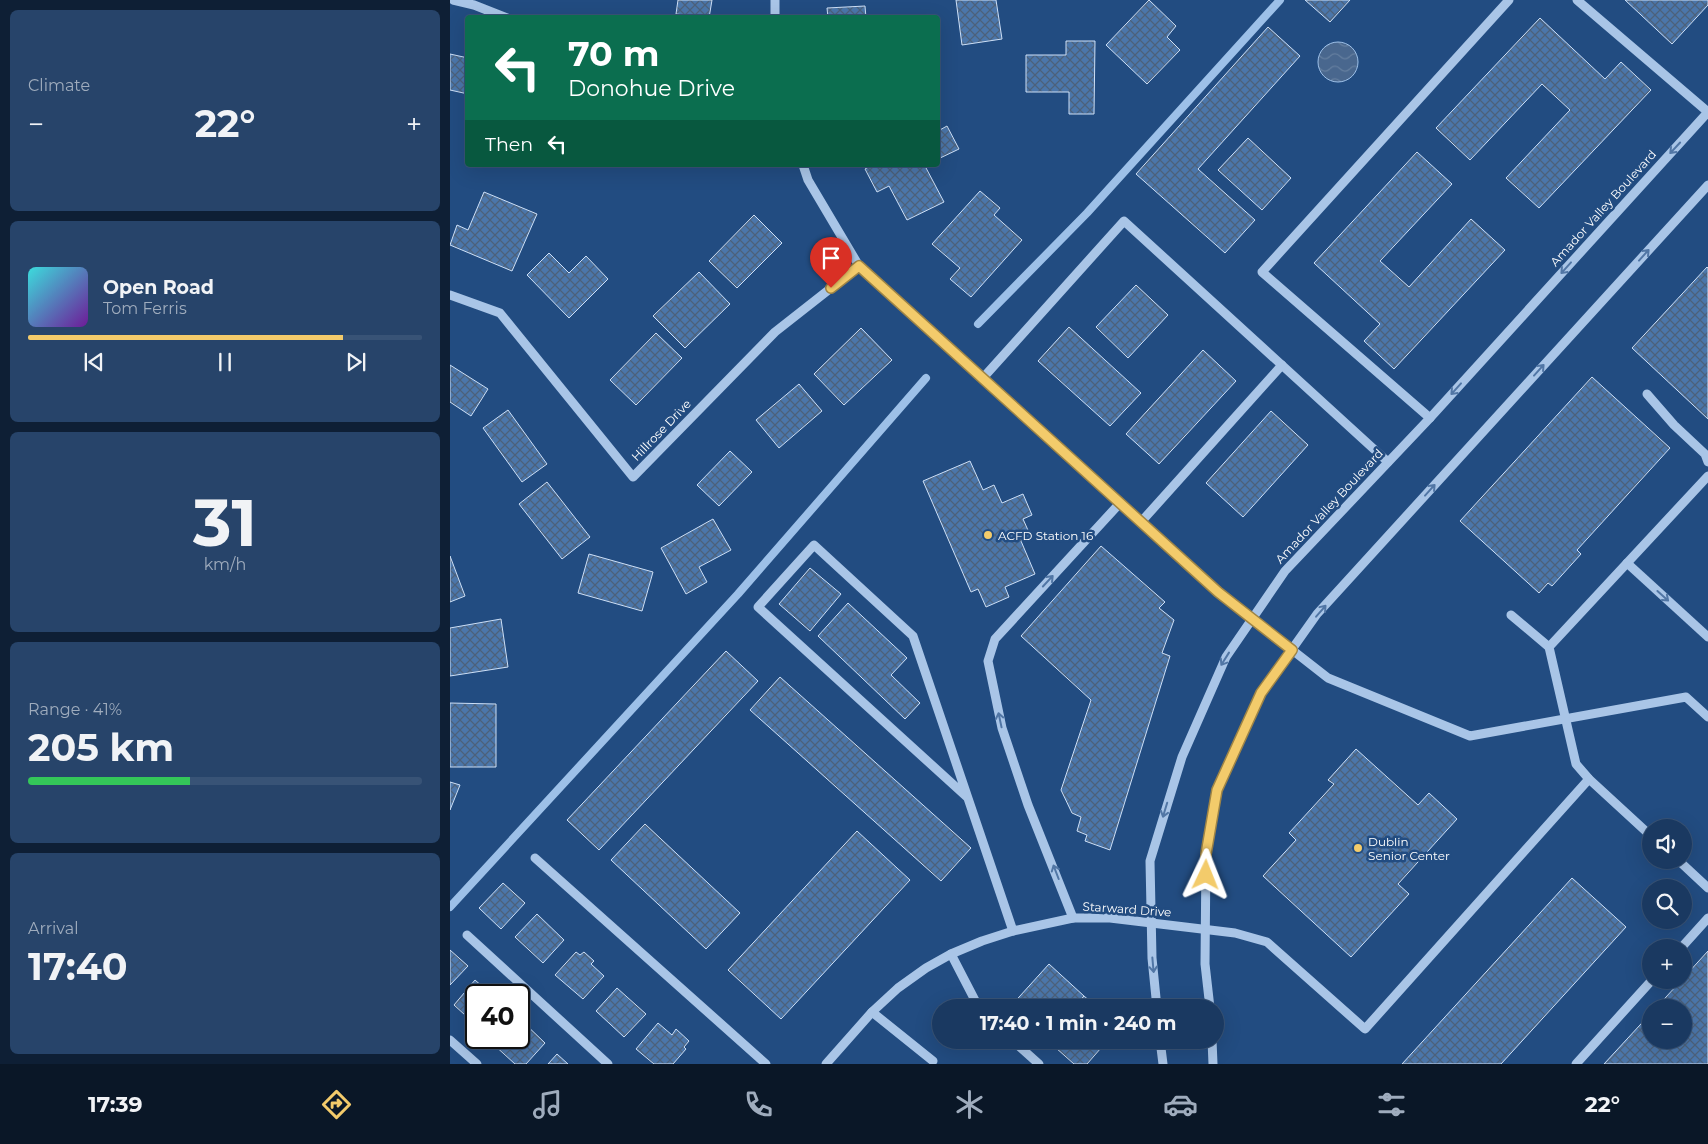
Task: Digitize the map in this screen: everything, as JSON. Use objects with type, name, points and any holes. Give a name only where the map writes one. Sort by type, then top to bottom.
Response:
[{"type":"street","points":[[453,0],[474,2],[501,15]]},
{"type":"street","points":[[775,0],[775,15]]},
{"type":"street","points":[[1430,418],[1262,272],[1509,0]]},
{"type":"street","points":[[1577,0],[1708,112]]},
{"type":"street","name":"Amador Valley Boulevard","points":[[1156,999],[1151,923],[1150,861],[1182,757],[1219,668],[1285,571],[1430,418],[1708,112]]},
{"type":"street","points":[[804,167],[808,180],[859,266],[1221,595],[1328,678],[1470,736],[1686,697],[1708,717]]},
{"type":"street","points":[[1209,999],[1205,964],[1206,854],[1217,790],[1261,693],[1317,614],[1708,185]]},
{"type":"street","points":[[982,379],[1124,221],[1388,462]]},
{"type":"street","name":"Hillrose Drive","points":[[450,294],[500,313],[633,477],[775,332],[859,266]]},
{"type":"street","points":[[1141,522],[1282,366]]},
{"type":"street","points":[[1647,394],[1674,425],[1705,454],[1708,462]]},
{"type":"street","points":[[1549,647],[1708,476]]},
{"type":"street","points":[[1073,918],[1028,805],[1002,728],[988,661],[994,638],[1120,503]]},
{"type":"street","points":[[968,798],[758,608],[814,545],[913,636],[968,798],[1013,931]]},
{"type":"street","points":[[1627,563],[1708,637]]},
{"type":"street","points":[[1511,616],[1549,647],[1576,764],[1589,779],[1642,828]]},
{"type":"street","name":"Starward Drive","points":[[826,1064],[872,1012],[898,988],[950,954],[1013,931],[1073,918],[1104,918],[1206,929],[1243,934],[1268,942],[1365,1029],[1589,779]]},
{"type":"street","points":[[535,858],[766,1064]]},
{"type":"street","points":[[1688,869],[1708,888]]},
{"type":"street","points":[[1689,939],[1708,918]]},
{"type":"street","points":[[467,935],[608,1064]]},
{"type":"street","points":[[950,954],[974,999]]},
{"type":"street","points":[[1576,1064],[1644,989]]},
{"type":"street","points":[[872,1012],[933,1063]]},
{"type":"street","points":[[450,1040],[476,1064]]},
{"type":"street","points":[[1022,1049],[1039,1064]]},
{"type":"street","points":[[1161,1049],[1163,1064]]},
{"type":"street","points":[[1212,1049],[1213,1064]]},
{"type":"water","points":[[1338,42],[1352,48],[1358,62],[1352,76],[1338,82],[1324,76],[1318,62],[1324,48]]},
{"type":"building","points":[[678,0],[712,0],[710,15],[676,14]]},
{"type":"building","points":[[956,0],[996,0],[1002,39],[962,45]]},
{"type":"building","points":[[1149,0],[1176,26],[1167,37],[1180,50],[1147,84],[1106,45]]},
{"type":"building","points":[[1305,0],[1350,0],[1330,22]]},
{"type":"building","points":[[1625,0],[1708,0],[1708,5],[1672,44]]},
{"type":"building","points":[[865,6],[866,15],[828,15],[827,8]]},
{"type":"building","points":[[1540,18],[1605,79],[1621,62],[1651,90],[1539,208],[1506,178],[1570,110],[1542,84],[1470,160],[1436,128]]},
{"type":"building","points":[[1268,27],[1300,56],[1198,169],[1255,220],[1225,253],[1136,174]]},
{"type":"building","points":[[1066,41],[1095,41],[1094,114],[1069,114],[1069,92],[1026,92],[1026,55],[1066,55]]},
{"type":"building","points":[[450,54],[465,57],[465,93],[450,90]]},
{"type":"building","points":[[947,126],[959,149],[940,158],[940,130]]},
{"type":"building","points":[[1248,138],[1291,178],[1262,210],[1218,170]]},
{"type":"building","points":[[1417,152],[1452,184],[1380,261],[1409,287],[1471,219],[1505,250],[1394,369],[1364,341],[1380,324],[1314,263]]},
{"type":"building","points":[[868,167],[926,167],[944,202],[907,220],[889,186],[877,192],[865,169]]},
{"type":"building","points":[[980,191],[1000,208],[994,215],[1022,240],[971,297],[950,279],[960,268],[932,244]]},
{"type":"building","points":[[484,192],[537,214],[512,271],[450,245],[457,225],[468,230]]},
{"type":"building","points":[[754,215],[782,243],[737,288],[709,261]]},
{"type":"building","points":[[549,253],[569,273],[586,256],[608,279],[569,318],[527,275]]},
{"type":"building","points":[[1708,268],[1708,419],[1632,348]]},
{"type":"building","points":[[699,272],[730,304],[685,348],[653,316]]},
{"type":"building","points":[[1136,285],[1168,315],[1128,358],[1096,327]]},
{"type":"building","points":[[1069,327],[1141,393],[1110,426],[1038,361]]},
{"type":"building","points":[[861,328],[892,360],[844,405],[814,374]]},
{"type":"building","points":[[656,333],[682,358],[636,405],[610,380]]},
{"type":"building","points":[[1203,350],[1236,381],[1159,464],[1126,434]]},
{"type":"building","points":[[450,365],[488,389],[471,416],[450,402]]},
{"type":"building","points":[[1592,377],[1670,448],[1577,550],[1581,554],[1552,586],[1548,583],[1539,593],[1460,521]]},
{"type":"building","points":[[799,384],[822,411],[779,448],[756,420]]},
{"type":"building","points":[[508,410],[547,464],[522,482],[483,428]]},
{"type":"building","points":[[1271,411],[1308,445],[1243,517],[1206,483]]},
{"type":"building","points":[[730,451],[752,472],[719,506],[697,485]]},
{"type":"building","name":"ACFD Station 16","points":[[970,461],[983,490],[994,485],[1002,503],[1023,494],[1032,515],[1023,519],[1031,537],[1021,541],[1035,574],[1005,587],[1009,597],[986,607],[978,589],[971,592],[923,481]]},
{"type":"building","points":[[547,482],[590,537],[562,559],[519,504]]},
{"type":"building","points":[[713,519],[731,550],[699,567],[707,582],[686,594],[661,548]]},
{"type":"building","points":[[1101,546],[1165,602],[1159,608],[1174,620],[1162,653],[1170,656],[1110,850],[1085,841],[1087,835],[1077,831],[1081,817],[1072,813],[1061,790],[1091,700],[1021,636]]},
{"type":"building","points":[[589,554],[653,572],[642,611],[578,593]]},
{"type":"building","points":[[450,556],[465,596],[450,602]]},
{"type":"building","points":[[810,568],[841,594],[810,631],[779,604]]},
{"type":"building","points":[[848,603],[907,658],[891,675],[920,703],[905,719],[818,636]]},
{"type":"building","points":[[501,619],[508,667],[450,676],[450,628]]},
{"type":"building","points":[[726,651],[758,681],[599,850],[567,820]]},
{"type":"building","points":[[780,677],[971,848],[941,881],[750,710]]},
{"type":"building","points":[[450,703],[496,704],[496,767],[450,767]]},
{"type":"building","points":[[1356,749],[1418,805],[1429,793],[1457,819],[1398,884],[1409,894],[1351,957],[1263,876],[1296,840],[1289,833],[1334,784],[1328,780]]},
{"type":"building","points":[[450,782],[460,785],[450,810]]},
{"type":"building","points":[[645,824],[740,913],[706,949],[611,860]]},
{"type":"building","points":[[857,831],[910,880],[781,1019],[728,970]]},
{"type":"building","points":[[1572,878],[1626,927],[1501,1064],[1402,1064]]},
{"type":"building","points":[[503,883],[525,903],[501,929],[479,908]]},
{"type":"building","points":[[537,914],[564,940],[543,963],[515,937]]},
{"type":"building","points":[[450,950],[468,966],[450,985]]},
{"type":"building","points":[[1708,951],[1708,1064],[1604,1064],[1642,1023],[1642,1049],[1692,1049],[1692,999],[1664,999],[1673,989],[1692,989],[1692,969]]},
{"type":"building","points":[[576,952],[580,955],[584,952],[594,961],[591,964],[604,976],[583,999],[555,975]]},
{"type":"building","points":[[1049,964],[1084,996],[1082,999],[1017,999]]},
{"type":"building","points":[[475,980],[480,984],[472,984]]},
{"type":"building","points":[[617,988],[646,1014],[624,1037],[596,1011]]},
{"type":"building","points":[[465,992],[465,1015],[454,1005]]},
{"type":"building","points":[[658,1023],[672,1035],[676,1029],[689,1041],[684,1047],[686,1049],[673,1064],[654,1064],[636,1049]]},
{"type":"building","points":[[530,1029],[545,1043],[526,1064],[515,1064],[498,1049],[530,1049]]},
{"type":"building","points":[[1057,1049],[1100,1049],[1087,1064],[1074,1064]]},
{"type":"building","points":[[557,1054],[568,1064],[548,1064]]},
{"type":"waterway","points":[[978,324],[1087,213],[1280,0]]},
{"type":"waterway","points":[[450,907],[738,594],[926,378]]},
{"type":"place","name":"ACFD Station 16","points":[[988,535]]},
{"type":"place","name":"Dublin Senior Center","points":[[1358,848]]},
{"type":"route","points":[[831,288],[859,266],[1218,592],[1292,650],[1261,693],[1217,790],[1206,854],[1206,875]]}]
